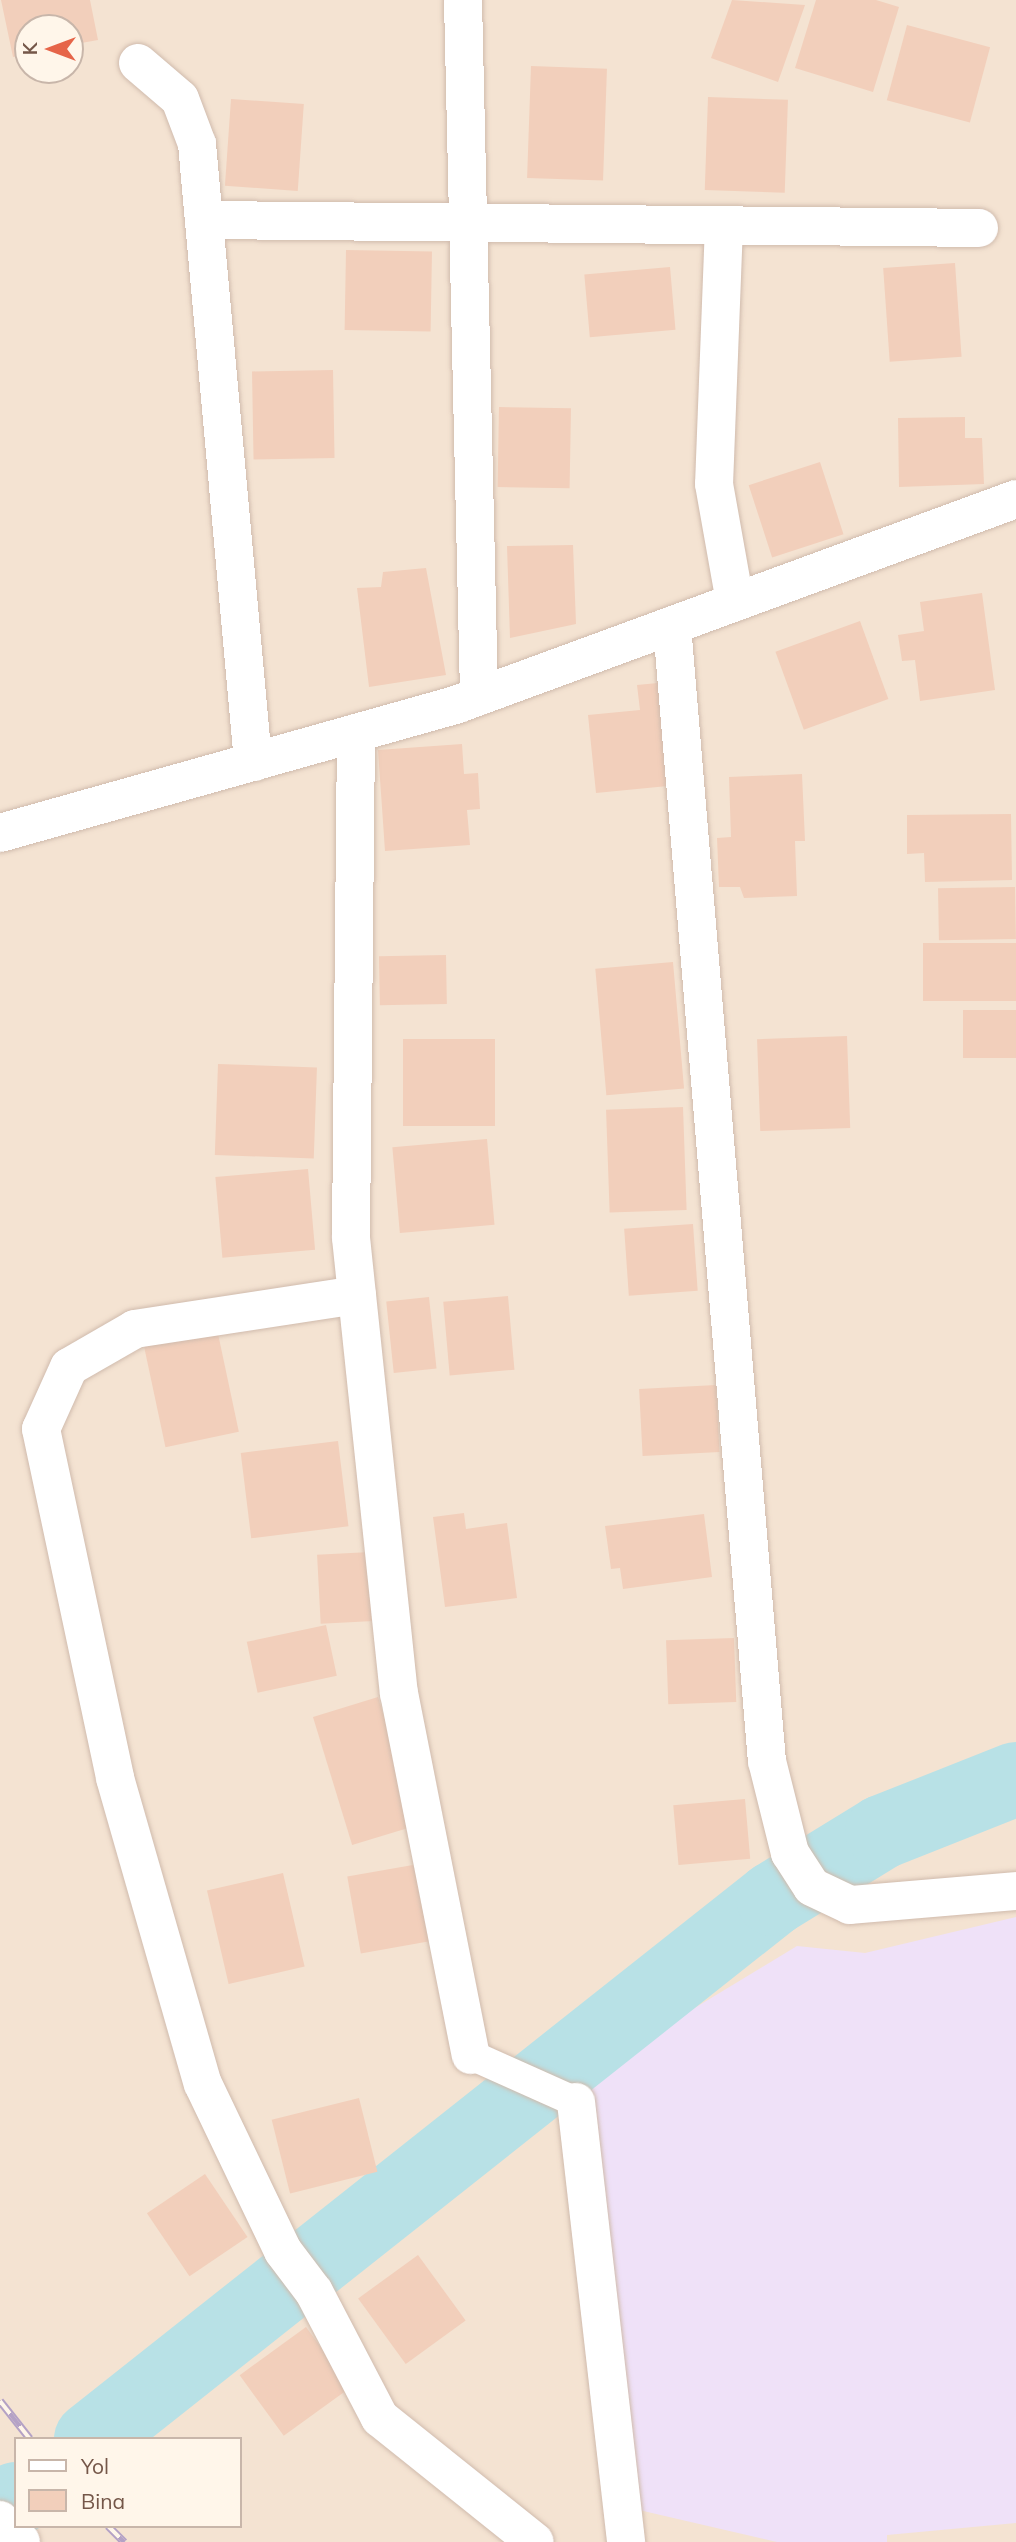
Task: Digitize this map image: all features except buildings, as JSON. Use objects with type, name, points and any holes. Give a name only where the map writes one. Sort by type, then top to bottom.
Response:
[{"type":"street","points":[[463,0],[479,696]]},
{"type":"street","points":[[138,63],[168,84],[190,120],[208,220],[253,762]]},
{"type":"street","points":[[208,220],[979,228]]},
{"type":"street","points":[[724,225],[714,484],[735,602]]},
{"type":"street","points":[[0,834],[479,696],[1016,499]]},
{"type":"street","points":[[672,626],[767,1761],[790,1853],[824,1897],[850,1905],[1016,1891]]},
{"type":"street","points":[[356,733],[351,1238],[399,1693],[471,2055],[576,2102],[626,2542]]},
{"type":"street","points":[[357,1295],[135,1329],[69,1367],[41,1429],[115,1778],[203,2084],[283,2251],[314,2292],[380,2418],[535,2542]]},
{"type":"street","points":[[0,2520],[21,2542]]},
{"type":"shaded area","points":[[0,0],[1016,0],[1016,2542],[0,2542]]},
{"type":"shaded area","points":[[1016,1917],[1016,2523],[887,2535],[887,2542],[777,2542],[639,2510],[589,2072],[797,1946],[865,1953]]},
{"type":"waterway","points":[[94,2437],[773,1899],[882,1832],[1016,1779]]},
{"type":"waterway","points":[[0,2511],[14,2500]]},
{"type":"railway","points":[[0,2401],[28,2437]]},
{"type":"railway","points":[[110,2528],[124,2542]]}]
